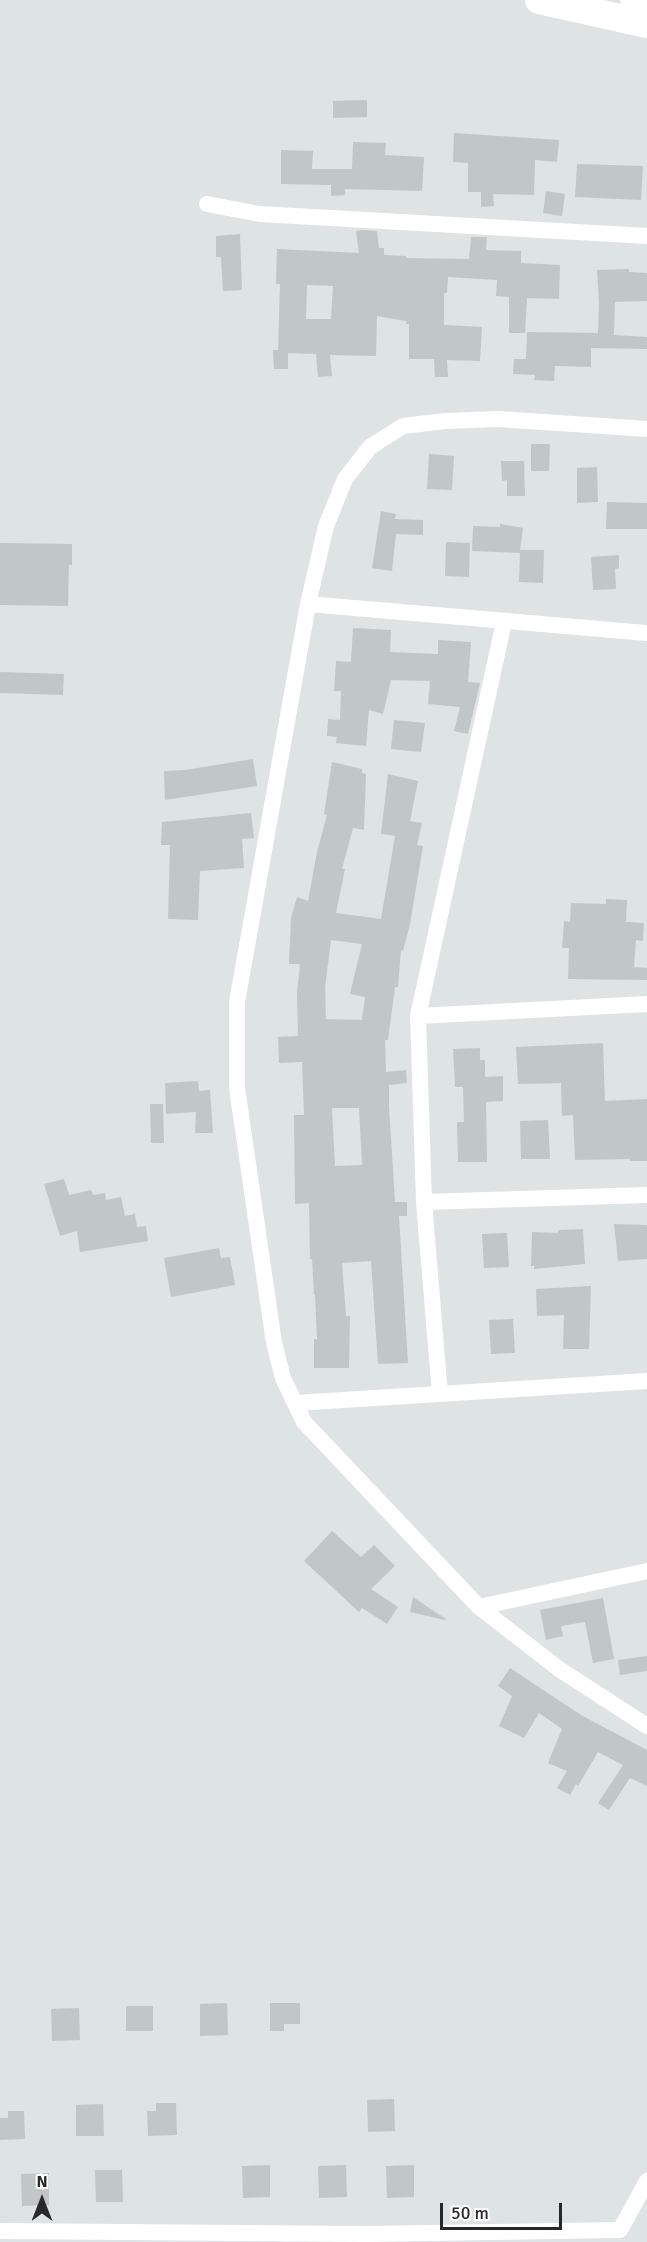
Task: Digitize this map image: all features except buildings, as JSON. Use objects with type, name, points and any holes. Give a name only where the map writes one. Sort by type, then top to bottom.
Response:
[{"type":"highway","points":[[539,0],[647,24]]},
{"type":"highway","points":[[634,0],[647,3]]},
{"type":"street","points":[[207,204],[260,214],[647,236]]},
{"type":"street","points":[[647,429],[498,420],[445,421],[403,426],[370,447],[345,479],[327,526],[308,604],[237,1002],[237,1088],[274,1343],[283,1378],[304,1422],[479,1607],[560,1669],[647,1726]]},
{"type":"street","points":[[308,604],[647,633]]},
{"type":"street","points":[[440,1394],[424,1202],[418,1016],[504,622]]},
{"type":"street","points":[[418,1016],[647,1004]]},
{"type":"street","points":[[424,1202],[647,1195]]},
{"type":"street","points":[[295,1403],[647,1381]]},
{"type":"street","points":[[479,1607],[647,1571]]},
{"type":"street","points":[[0,2231],[366,2234],[620,2230],[647,2181]]}]
